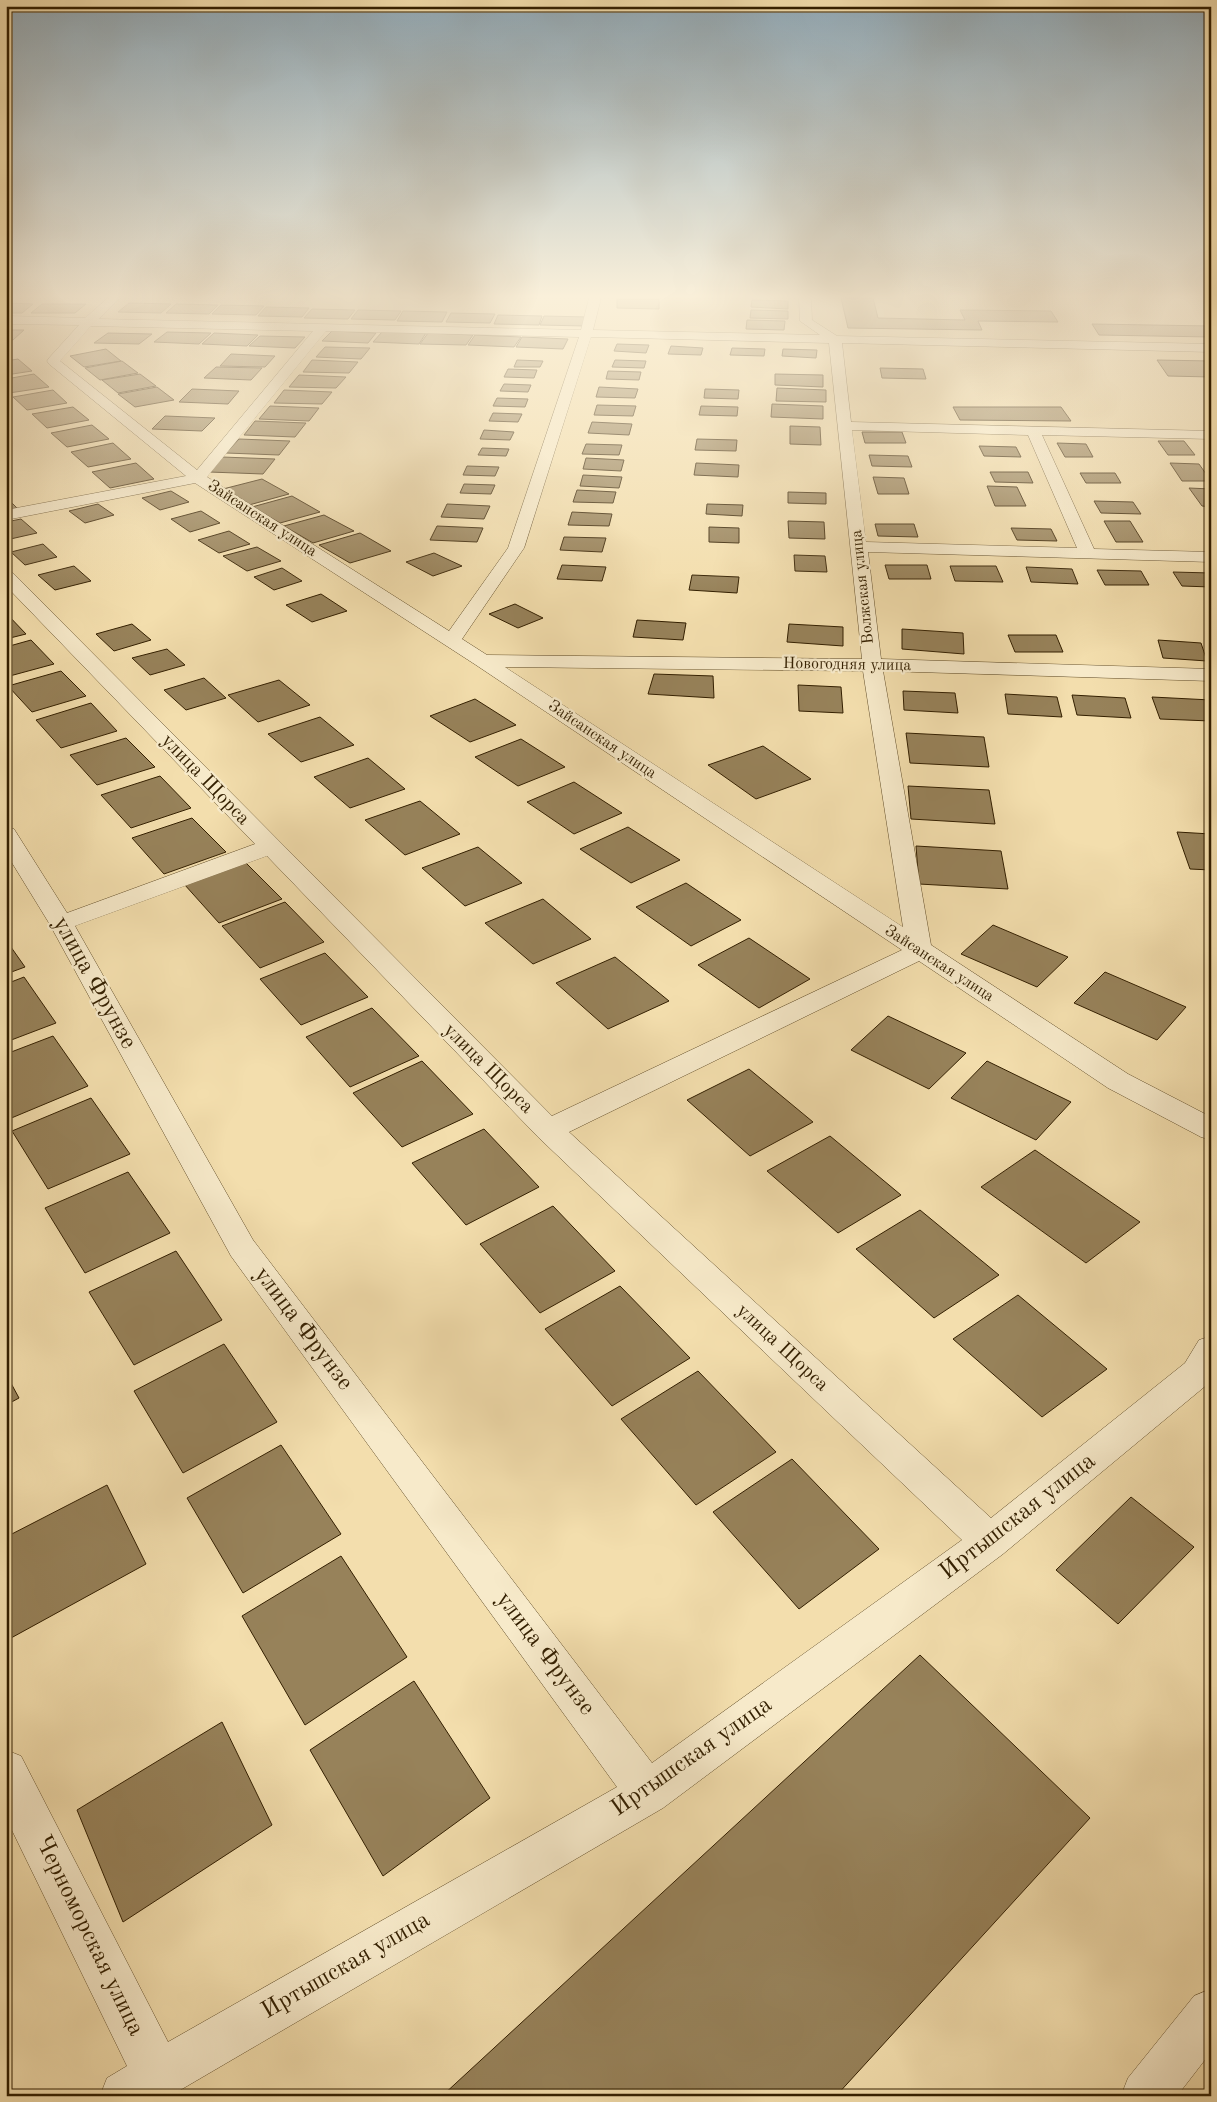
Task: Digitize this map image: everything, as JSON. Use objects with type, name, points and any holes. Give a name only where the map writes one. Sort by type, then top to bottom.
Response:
[{"type":"street","name":"Зайсанская улица","points":[[96,396],[198,478],[483,661],[1118,1081],[1211,1130]]},
{"type":"street","points":[[6,515],[198,478],[266,396]]},
{"type":"street","points":[[451,641],[516,548],[566,396]]},
{"type":"street","name":"Волжская улица","points":[[842,396],[872,665],[919,951]]},
{"type":"street","points":[[846,426],[1211,435]]},
{"type":"street","points":[[1034,431],[1088,554]]},
{"type":"street","points":[[859,547],[1211,557]]},
{"type":"street","name":"улица Щорса","points":[[6,576],[548,1130],[990,1542]]},
{"type":"street","name":"Новогодняя улица","points":[[483,661],[872,665],[1211,674]]},
{"type":"street","name":"улица Фрунзе","points":[[9,845],[61,924],[242,1248],[648,1793]]},
{"type":"street","points":[[61,924],[270,847]]},
{"type":"street","points":[[548,1130],[919,951]]},
{"type":"street","name":"Иртышская улица","points":[[141,2085],[648,1793],[990,1542],[1196,1373],[1211,1350]]},
{"type":"street","name":"Черноморская улица","points":[[6,1771],[141,2085]]},
{"type":"street","points":[[1146,2096],[1211,2013]]},
{"type":"building","points":[[60,396],[67,403],[27,410],[13,397]]},
{"type":"building","points":[[121,396],[169,396],[174,400],[135,407]]},
{"type":"building","points":[[185,396],[235,396],[228,404],[179,402]]},
{"type":"building","points":[[279,396],[329,396],[322,404],[274,403]]},
{"type":"building","points":[[596,396],[636,396],[635,398]]},
{"type":"building","points":[[704,396],[738,396],[738,399],[704,398]]},
{"type":"building","points":[[776,396],[826,396],[826,402],[776,401]]},
{"type":"building","points":[[497,398],[528,399],[525,407],[493,406]]},
{"type":"building","points":[[772,404],[823,406],[823,419],[771,417]]},
{"type":"building","points":[[597,405],[636,406],[633,416],[594,415]]},
{"type":"building","points":[[270,406],[319,408],[309,421],[259,419]]},
{"type":"building","points":[[701,406],[738,407],[737,416],[699,415]]},
{"type":"building","points":[[73,407],[89,420],[47,428],[32,414]]},
{"type":"building","points":[[953,407],[1061,407],[1071,421],[960,420]]},
{"type":"building","points":[[493,413],[522,414],[518,422],[489,421]]},
{"type":"building","points":[[165,416],[215,418],[202,431],[152,429]]},
{"type":"building","points":[[255,421],[306,423],[295,437],[244,435]]},
{"type":"building","points":[[592,422],[632,424],[629,435],[588,433]]},
{"type":"building","points":[[92,425],[109,439],[67,447],[51,433]]},
{"type":"building","points":[[790,426],[820,427],[821,445],[790,444]]},
{"type":"building","points":[[484,430],[514,432],[510,440],[480,439]]},
{"type":"building","points":[[862,432],[902,432],[906,443],[865,443]]},
{"type":"building","points":[[239,439],[290,441],[279,455],[226,453]]},
{"type":"building","points":[[697,439],[737,440],[736,451],[695,450]]},
{"type":"building","points":[[1158,441],[1184,441],[1195,455],[1168,455]]},
{"type":"building","points":[[113,443],[131,459],[88,467],[71,452]]},
{"type":"building","points":[[1057,443],[1086,444],[1093,457],[1065,457]]},
{"type":"building","points":[[586,444],[622,445],[619,455],[582,454]]},
{"type":"building","points":[[979,446],[1016,447],[1021,457],[984,456]]},
{"type":"building","points":[[482,448],[509,449],[506,456],[478,455]]},
{"type":"building","points":[[869,455],[908,456],[912,467],[872,466]]},
{"type":"building","points":[[222,457],[275,459],[263,474],[209,472]]},
{"type":"building","points":[[586,458],[624,460],[621,471],[583,469]]},
{"type":"building","points":[[136,463],[154,479],[110,488],[92,472]]},
{"type":"building","points":[[696,463],[739,465],[738,477],[694,475]]},
{"type":"building","points":[[1170,463],[1199,464],[1211,481],[1182,481]]},
{"type":"building","points":[[467,466],[499,467],[495,476],[463,475]]},
{"type":"building","points":[[990,472],[1028,472],[1033,483],[995,482]]},
{"type":"building","points":[[1080,473],[1115,473],[1121,483],[1086,483]]},
{"type":"building","points":[[583,475],[622,477],[619,488],[580,486]]},
{"type":"building","points":[[873,477],[904,478],[909,494],[878,494]]},
{"type":"building","points":[[262,479],[289,494],[249,505],[223,489]]},
{"type":"building","points":[[464,484],[495,485],[491,494],[460,493]]},
{"type":"building","points":[[987,486],[1017,487],[1026,506],[995,506]]},
{"type":"building","points":[[1189,488],[1211,489],[1211,507],[1202,506]]},
{"type":"building","points":[[577,490],[616,492],[613,503],[573,502]]},
{"type":"building","points":[[171,491],[189,502],[160,510],[142,498]]},
{"type":"building","points":[[788,492],[826,493],[826,504],[788,503]]},
{"type":"building","points":[[292,496],[320,512],[280,523],[252,507]]},
{"type":"building","points":[[6,497],[17,508],[6,510]]},
{"type":"building","points":[[1094,501],[1133,502],[1141,514],[1101,513]]},
{"type":"building","points":[[98,504],[114,515],[85,523],[69,511]]},
{"type":"building","points":[[447,504],[490,506],[484,519],[441,517]]},
{"type":"building","points":[[707,504],[743,505],[742,516],[706,514]]},
{"type":"building","points":[[201,511],[220,523],[190,532],[171,519]]},
{"type":"building","points":[[572,512],[612,514],[609,526],[568,525]]},
{"type":"building","points":[[324,515],[354,531],[313,543],[284,526]]},
{"type":"building","points":[[21,519],[37,533],[6,540],[6,522]]},
{"type":"building","points":[[788,521],[824,522],[825,539],[789,538]]},
{"type":"building","points":[[1104,521],[1130,521],[1143,542],[1116,542]]},
{"type":"building","points":[[875,524],[914,524],[918,537],[878,536]]},
{"type":"building","points":[[437,526],[483,528],[477,542],[430,540]]},
{"type":"building","points":[[709,527],[739,528],[739,543],[709,542]]},
{"type":"building","points":[[1011,528],[1051,529],[1057,541],[1017,540]]},
{"type":"building","points":[[229,531],[250,544],[219,553],[198,540]]},
{"type":"building","points":[[360,533],[391,551],[350,563],[319,545]]},
{"type":"building","points":[[564,537],[606,538],[602,552],[560,550]]},
{"type":"building","points":[[43,544],[57,557],[25,565],[11,552]]},
{"type":"building","points":[[257,547],[281,561],[247,571],[223,556]]},
{"type":"building","points":[[434,553],[462,566],[433,576],[406,562]]},
{"type":"building","points":[[794,555],[825,556],[827,572],[795,571]]},
{"type":"building","points":[[562,565],[606,567],[602,581],[557,579]]},
{"type":"building","points":[[885,565],[927,565],[931,579],[889,579]]},
{"type":"building","points":[[74,566],[91,581],[55,590],[38,575]]},
{"type":"building","points":[[950,566],[996,566],[1003,582],[955,581]]},
{"type":"building","points":[[1026,567],[1072,569],[1078,584],[1031,582]]},
{"type":"building","points":[[282,568],[302,581],[274,590],[254,577]]},
{"type":"building","points":[[1097,570],[1141,571],[1149,585],[1105,585]]},
{"type":"building","points":[[1173,572],[1211,573],[1211,587],[1182,586]]},
{"type":"building","points":[[692,575],[739,577],[737,593],[689,590]]},
{"type":"building","points":[[321,594],[347,611],[312,622],[286,605]]},
{"type":"building","points":[[515,604],[543,618],[518,628],[489,614]]},
{"type":"building","points":[[6,613],[26,634],[6,639]]},
{"type":"building","points":[[637,620],[686,623],[683,640],[633,637]]},
{"type":"building","points":[[132,624],[151,640],[114,651],[96,634]]},
{"type":"building","points":[[789,624],[843,627],[843,646],[787,642]]},
{"type":"building","points":[[902,629],[963,633],[964,654],[902,649]]},
{"type":"building","points":[[1008,635],[1056,635],[1063,652],[1015,652]]},
{"type":"building","points":[[31,640],[54,664],[6,677],[6,647]]},
{"type":"building","points":[[1158,640],[1201,643],[1207,661],[1163,658]]},
{"type":"building","points":[[167,649],[185,665],[150,675],[132,658]]},
{"type":"building","points":[[61,671],[86,696],[32,712],[8,686]]},
{"type":"building","points":[[654,674],[713,676],[714,698],[648,694]]},
{"type":"building","points":[[204,678],[226,698],[186,710],[164,690]]},
{"type":"building","points":[[279,680],[310,705],[258,722],[228,695]]},
{"type":"building","points":[[798,685],[841,687],[843,713],[799,711]]},
{"type":"building","points":[[903,691],[955,693],[958,713],[904,710]]},
{"type":"building","points":[[1005,694],[1057,697],[1062,717],[1008,714]]},
{"type":"building","points":[[1072,695],[1125,698],[1131,718],[1077,715]]},
{"type":"building","points":[[1152,697],[1211,700],[1211,721],[1160,719]]},
{"type":"building","points":[[475,699],[516,725],[470,742],[430,716]]},
{"type":"building","points":[[91,703],[117,731],[61,748],[36,720]]},
{"type":"building","points":[[320,717],[354,745],[301,762],[268,734]]},
{"type":"building","points":[[906,733],[984,737],[989,767],[910,763]]},
{"type":"building","points":[[126,738],[155,767],[97,785],[70,755]]},
{"type":"building","points":[[521,739],[565,767],[518,786],[475,757]]},
{"type":"building","points":[[763,746],[811,779],[756,799],[708,765]]},
{"type":"building","points":[[368,758],[405,789],[350,808],[314,777]]},
{"type":"building","points":[[160,776],[191,808],[131,828],[101,795]]},
{"type":"building","points":[[574,782],[622,813],[574,834],[527,802]]},
{"type":"building","points":[[908,786],[989,790],[995,824],[911,819]]},
{"type":"building","points":[[420,801],[460,834],[405,855],[365,820]]},
{"type":"building","points":[[192,818],[226,852],[164,874],[132,838]]},
{"type":"building","points":[[628,827],[680,860],[631,883],[580,849]]},
{"type":"building","points":[[1177,832],[1211,834],[1211,870],[1190,869]]},
{"type":"building","points":[[916,846],[1001,851],[1008,889],[919,884]]},
{"type":"building","points":[[478,847],[522,883],[465,906],[422,868]]},
{"type":"building","points":[[245,862],[282,899],[219,923],[184,884]]},
{"type":"building","points":[[686,883],[741,920],[691,946],[636,907]]},
{"type":"building","points":[[543,899],[591,939],[533,964],[485,923]]},
{"type":"building","points":[[285,902],[324,942],[260,968],[222,926]]},
{"type":"building","points":[[993,925],[1068,957],[1037,987],[961,954]]},
{"type":"building","points":[[749,938],[810,979],[759,1008],[698,965]]},
{"type":"building","points":[[6,940],[25,967],[6,974]]},
{"type":"building","points":[[325,953],[368,997],[301,1025],[260,979]]},
{"type":"building","points":[[615,957],[669,1001],[608,1029],[556,983]]},
{"type":"building","points":[[1105,972],[1186,1007],[1157,1040],[1074,1003]]},
{"type":"building","points":[[24,977],[56,1023],[6,1042],[6,984]]},
{"type":"building","points":[[372,1008],[419,1056],[350,1087],[306,1037]]},
{"type":"building","points":[[888,1016],[966,1053],[929,1089],[851,1050]]},
{"type":"building","points":[[53,1036],[88,1086],[9,1119],[6,1114],[6,1054]]},
{"type":"building","points":[[422,1061],[473,1114],[402,1147],[353,1093]]},
{"type":"building","points":[[987,1061],[1071,1102],[1036,1140],[951,1098]]},
{"type":"building","points":[[749,1069],[813,1122],[750,1156],[687,1100]]},
{"type":"building","points":[[91,1098],[130,1154],[48,1189],[12,1131]]},
{"type":"building","points":[[484,1129],[539,1187],[466,1225],[412,1163]]},
{"type":"building","points":[[830,1136],[901,1195],[838,1233],[767,1171]]},
{"type":"building","points":[[1035,1150],[1140,1222],[1086,1263],[981,1187]]},
{"type":"building","points":[[128,1172],[170,1233],[85,1273],[45,1208]]},
{"type":"building","points":[[553,1206],[615,1271],[540,1313],[480,1244]]},
{"type":"building","points":[[920,1210],[999,1275],[934,1318],[856,1249]]},
{"type":"building","points":[[176,1251],[222,1320],[134,1365],[89,1292]]},
{"type":"building","points":[[620,1286],[690,1358],[612,1406],[545,1329]]},
{"type":"building","points":[[1018,1295],[1107,1369],[1042,1417],[953,1339]]},
{"type":"building","points":[[224,1344],[277,1422],[183,1473],[134,1391]]},
{"type":"building","points":[[698,1371],[776,1452],[696,1505],[621,1419]]},
{"type":"building","points":[[6,1374],[19,1398],[6,1405]]},
{"type":"building","points":[[281,1445],[341,1534],[243,1593],[187,1498]]},
{"type":"building","points":[[792,1459],[879,1549],[799,1609],[713,1512]]},
{"type":"building","points":[[107,1485],[146,1564],[11,1638],[6,1625],[6,1537]]},
{"type":"building","points":[[1131,1497],[1194,1547],[1118,1624],[1056,1570]]},
{"type":"building","points":[[341,1556],[407,1657],[305,1725],[242,1616]]},
{"type":"building","points":[[920,1655],[1090,1818],[836,2096],[442,2096]]},
{"type":"building","points":[[414,1681],[490,1798],[383,1876],[310,1750]]},
{"type":"building","points":[[222,1722],[272,1825],[123,1922],[77,1810]]}]
